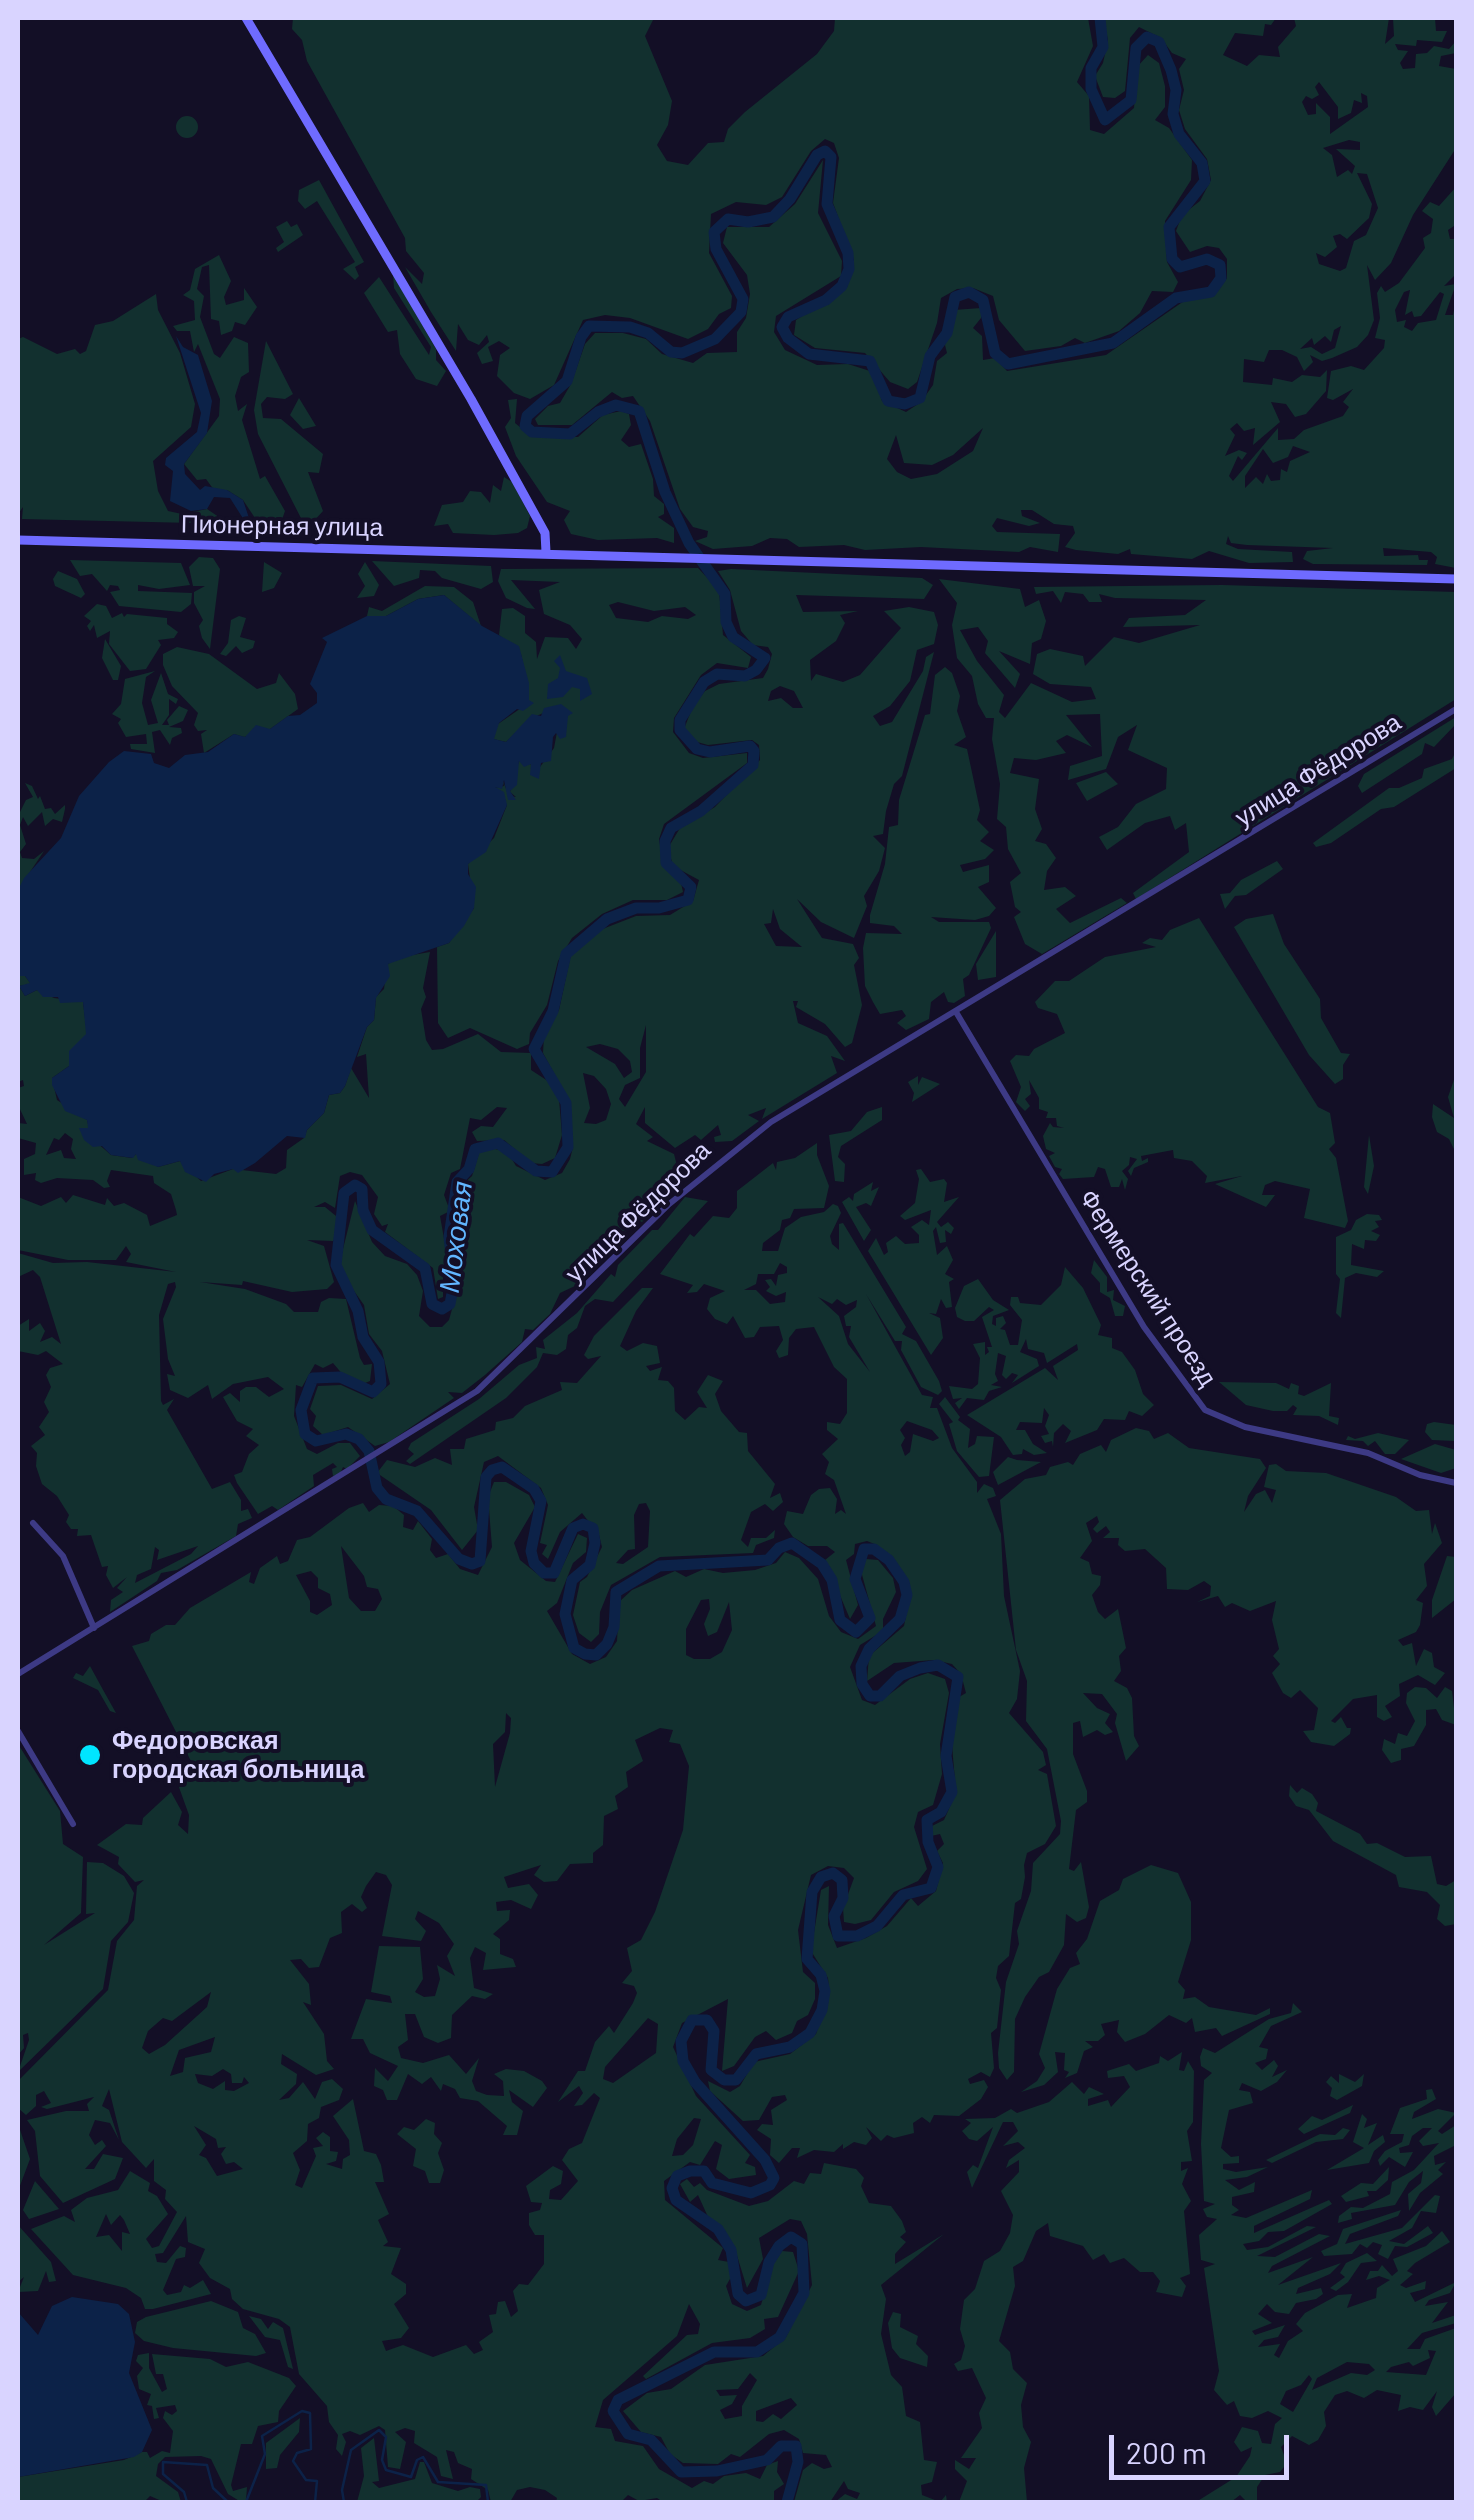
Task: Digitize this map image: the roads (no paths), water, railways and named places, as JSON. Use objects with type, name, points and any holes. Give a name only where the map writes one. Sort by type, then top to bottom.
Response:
[{"type":"main road","points":[[246,18],[471,399],[545,533],[546,552]]},
{"type":"main road","name":"Пионерная улица","points":[[18,540],[1456,579]]},
{"type":"street","name":"улица Фёдорова","points":[[18,1674],[388,1449],[494,1378],[668,1205],[720,1159],[771,1122],[1456,709]]},
{"type":"street","name":"Фермерский проезд","points":[[956,1012],[1144,1327],[1205,1410],[1246,1427],[1368,1453],[1420,1475],[1456,1483]]},
{"type":"street","points":[[33,1523],[62,1556],[94,1628]]},
{"type":"street","points":[[18,1731],[73,1824]]},
{"type":"water","points":[[176,336],[183,347],[198,355],[212,401],[207,433],[184,464],[185,474],[200,490],[205,486],[227,490],[243,500],[252,527],[245,532],[244,520],[230,498],[214,497],[207,509],[191,511],[170,501],[173,471],[165,465],[166,458],[197,432],[201,413]]},
{"type":"water","points":[[444,595],[482,626],[519,646],[529,683],[529,700],[534,703],[523,711],[517,709],[499,723],[494,739],[506,742],[532,714],[541,716],[544,708],[561,704],[573,713],[568,716],[566,737],[560,739],[556,733],[553,737],[551,761],[541,763],[539,779],[530,775],[531,764],[524,767],[519,761],[517,785],[510,791],[516,800],[508,800],[504,780],[502,789],[495,787],[504,792],[507,805],[486,852],[468,864],[468,874],[476,887],[474,908],[464,926],[449,943],[388,964],[390,976],[376,998],[374,1020],[367,1027],[340,1093],[329,1095],[324,1113],[307,1130],[305,1138],[287,1136],[238,1173],[233,1169],[214,1174],[206,1182],[185,1172],[180,1161],[158,1167],[138,1160],[136,1154],[133,1158],[111,1155],[102,1146],[93,1147],[84,1140],[79,1128],[88,1128],[87,1120],[65,1111],[52,1085],[52,1078],[69,1066],[69,1051],[86,1034],[83,1002],[60,1003],[58,997],[43,997],[37,990],[25,996],[19,986],[30,983],[25,976],[18,976],[18,890],[24,878],[61,838],[79,796],[109,762],[124,751],[151,754],[154,763],[169,768],[185,755],[208,752],[234,734],[245,737],[256,725],[270,729],[288,716],[300,715],[317,703],[317,693],[310,684],[327,642],[322,638],[367,616],[386,616],[418,599]]},
{"type":"water","points":[[560,655],[566,671],[587,678],[592,694],[580,701],[580,689],[572,687],[563,697],[547,699],[548,684],[558,678],[560,668],[554,661]]},
{"type":"water","points":[[72,2297],[118,2304],[129,2314],[135,2342],[129,2373],[152,2430],[142,2452],[134,2457],[18,2477],[18,2312],[38,2335],[52,2306]]},
{"type":"waterway","name":"Моховая","points":[[787,2502],[798,2462],[796,2446],[781,2446],[767,2460],[717,2471],[681,2472],[651,2440],[628,2434],[613,2411],[618,2400],[714,2352],[757,2352],[780,2337],[804,2293],[802,2244],[791,2237],[779,2246],[769,2262],[761,2295],[746,2301],[738,2294],[731,2250],[718,2229],[676,2200],[672,2188],[677,2176],[690,2171],[704,2171],[712,2183],[751,2193],[770,2185],[774,2178],[765,2160],[695,2082],[683,2061],[681,2041],[692,2020],[707,2020],[714,2031],[711,2070],[724,2080],[736,2080],[756,2054],[790,2047],[810,2033],[822,2010],[825,1991],[821,1975],[807,1959],[812,1892],[821,1877],[833,1873],[842,1880],[843,1898],[834,1916],[838,1936],[857,1936],[877,1926],[903,1895],[931,1888],[938,1867],[928,1842],[927,1820],[941,1812],[952,1792],[946,1756],[958,1677],[938,1665],[920,1668],[900,1676],[880,1696],[870,1696],[862,1684],[861,1666],[869,1649],[900,1619],[907,1595],[904,1582],[889,1560],[874,1549],[864,1549],[855,1579],[870,1618],[856,1632],[840,1620],[832,1580],[822,1564],[792,1543],[779,1548],[768,1560],[659,1566],[616,1592],[614,1627],[607,1644],[596,1655],[585,1654],[574,1648],[565,1614],[572,1580],[590,1565],[595,1543],[593,1528],[583,1524],[573,1528],[554,1573],[544,1573],[534,1563],[531,1551],[541,1501],[534,1489],[502,1467],[486,1477],[480,1561],[472,1564],[459,1559],[417,1511],[386,1499],[377,1488],[369,1451],[359,1439],[346,1434],[316,1441],[305,1434],[301,1410],[313,1378],[340,1377],[373,1392],[381,1384],[379,1362],[363,1337],[358,1311],[336,1265],[344,1193],[355,1185],[362,1189],[363,1210],[372,1230],[425,1268],[432,1304],[442,1309],[450,1304],[454,1282],[449,1237],[457,1182],[469,1169],[475,1149],[498,1143],[536,1171],[552,1172],[568,1147],[566,1103],[534,1049],[553,1011],[566,954],[607,919],[636,908],[659,908],[688,900],[691,887],[666,863],[665,841],[671,828],[701,811],[753,765],[754,751],[750,746],[710,752],[697,749],[680,730],[680,720],[704,682],[717,674],[745,676],[765,658],[733,637],[726,622],[725,594],[689,543],[665,492],[639,411],[616,405],[598,412],[570,434],[532,432],[525,426],[527,416],[567,381],[581,337],[589,326],[630,327],[648,333],[671,352],[682,353],[715,339],[741,312],[743,299],[716,249],[714,232],[728,219],[748,222],[773,217],[790,199],[817,155],[825,151],[831,157],[827,204],[848,253],[849,269],[842,286],[826,300],[788,317],[782,327],[788,338],[809,354],[870,361],[888,401],[905,404],[920,398],[930,356],[947,333],[955,297],[969,292],[983,300],[995,353],[1008,364],[1113,343],[1176,298],[1211,292],[1221,278],[1220,265],[1207,259],[1180,267],[1172,259],[1169,227],[1205,181],[1202,163],[1179,134],[1173,114],[1176,90],[1171,70],[1159,42],[1147,37],[1136,48],[1131,100],[1105,120],[1091,89],[1091,68],[1103,47],[1100,18]]},
{"type":"waterway","points":[[246,2502],[265,2454],[262,2436],[302,2411],[310,2413],[311,2449],[297,2453],[293,2461],[306,2480],[317,2481],[315,2502]]},
{"type":"waterway","points":[[344,2502],[342,2490],[351,2450],[379,2430],[386,2437],[382,2460],[386,2470],[411,2477],[417,2460],[423,2457],[438,2482],[486,2485],[488,2502]]},
{"type":"waterway","points":[[187,2502],[184,2492],[163,2474],[163,2462],[207,2465],[213,2488],[228,2502]]},
{"type":"place","name":"Федоровская городская больница","points":[[90,1755]]}]
